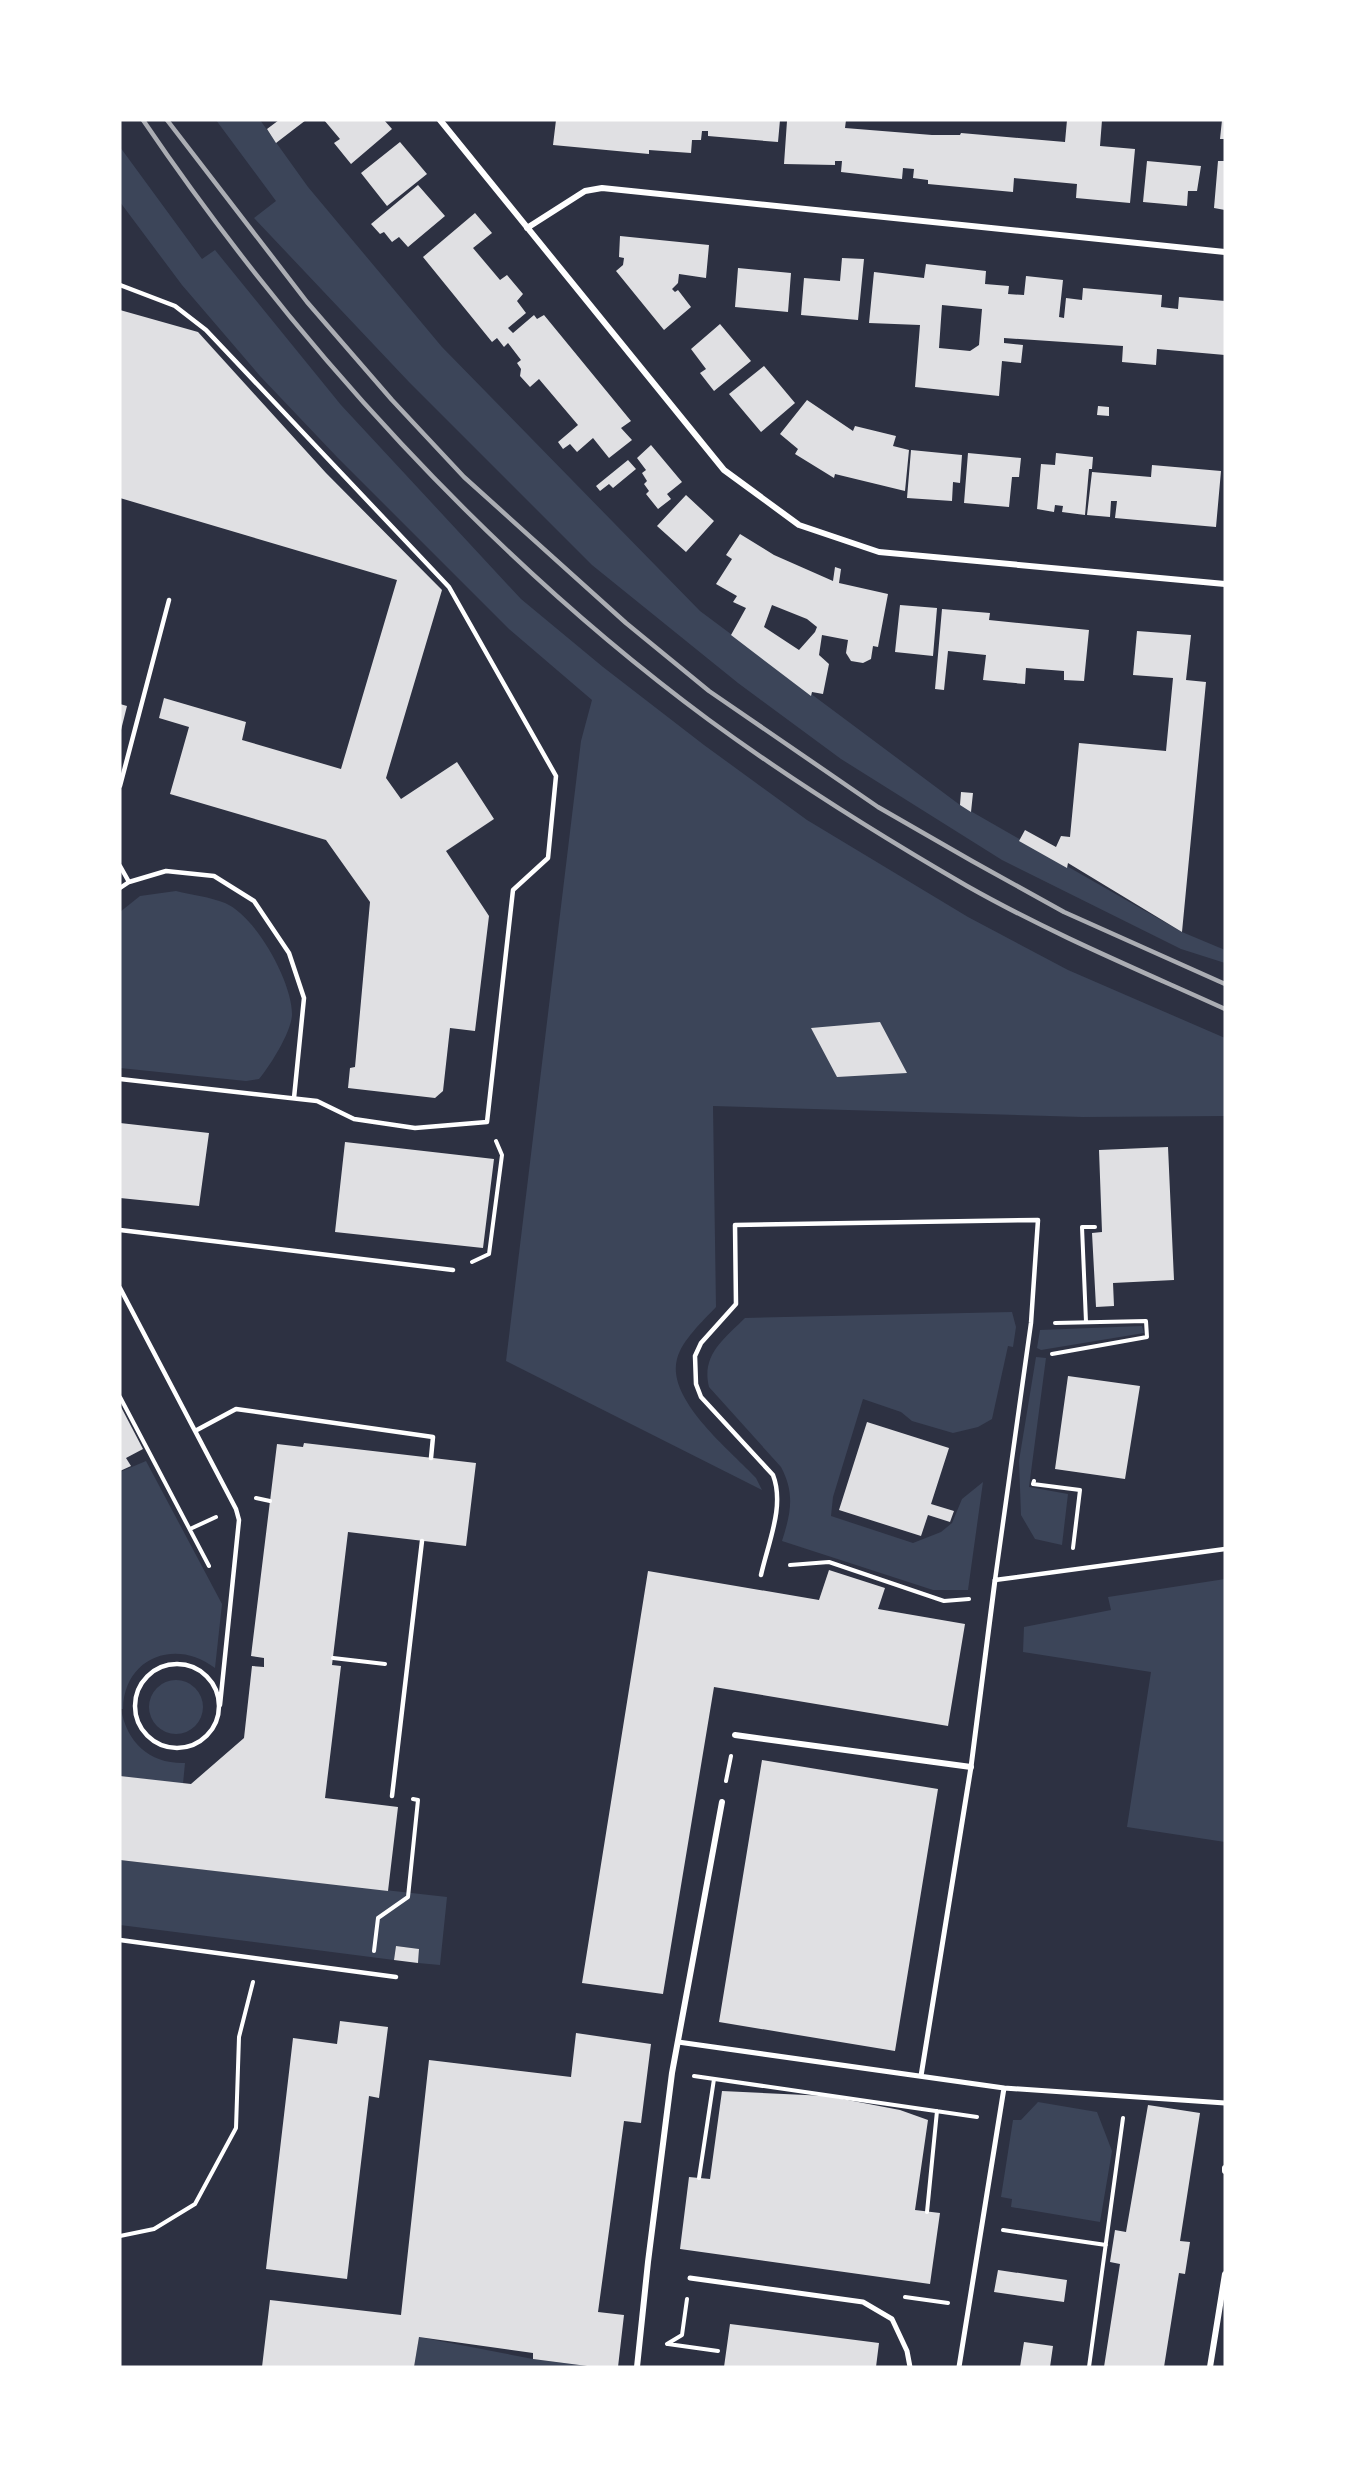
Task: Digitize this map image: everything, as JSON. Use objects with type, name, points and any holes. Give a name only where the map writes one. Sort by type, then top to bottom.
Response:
[{"type":"street","points":[[440,120],[724,470],[799,525],[879,552],[1225,585]]},
{"type":"street","points":[[527,228],[585,191],[602,188],[1225,252]]},
{"type":"street","points":[[921,2076],[971,1767],[995,1580]]},
{"type":"street","points":[[735,1735],[971,1767]]},
{"type":"street","points":[[638,2367],[648,2262],[678,2042],[722,1802]]},
{"type":"street","points":[[678,2042],[1004,2088],[1225,2103]]},
{"type":"street","points":[[959,2367],[1004,2088]]},
{"type":"street","points":[[1210,2367],[1225,2274]]},
{"type":"street","points":[[690,2278],[863,2302],[892,2319],[907,2351],[910,2367]]},
{"type":"lane","points":[[120,285],[175,306],[206,330],[449,587],[556,776],[548,858],[513,890],[487,1122],[415,1128],[354,1119],[317,1101],[120,1079]]},
{"type":"lane","points":[[120,786],[169,600]]},
{"type":"lane","points":[[120,866],[129,882]]},
{"type":"lane","points":[[120,888],[129,882],[166,871],[214,876],[254,901],[289,953],[304,998],[294,1098]]},
{"type":"lane","points":[[761,1575],[778,1504],[778,1488],[773,1475],[701,1397],[694,1370],[695,1356],[701,1343],[736,1304],[735,1225],[1038,1220],[1031,1323],[995,1580],[1225,1549]]},
{"type":"lane","points":[[120,1230],[453,1270]]},
{"type":"lane","points":[[120,1288],[236,1509],[239,1521],[220,1705],[213,1731],[191,1747],[178,1749],[164,1747],[151,1740],[141,1729],[136,1715],[135,1700],[140,1686],[149,1674],[161,1667],[176,1664],[190,1665],[206,1676],[217,1692],[220,1705]]},
{"type":"lane","points":[[195,1431],[236,1409],[433,1437],[431,1458]]},
{"type":"lane","points":[[392,1796],[422,1541]]},
{"type":"lane","points":[[120,1940],[396,1977]]},
{"type":"path","points":[[453,1270],[489,1254],[502,1155],[487,1122]]},
{"type":"path","points":[[1086,1322],[1082,1227],[1095,1227]]},
{"type":"path","points":[[1031,1323],[1146,1321],[1148,1337],[1052,1353],[1050,1365]]},
{"type":"path","points":[[120,1397],[210,1568]]},
{"type":"path","points":[[1035,1472],[1033,1484],[1080,1490],[1072,1545],[1078,1569]]},
{"type":"path","points":[[790,1565],[829,1562],[944,1601],[993,1597]]},
{"type":"path","points":[[333,1658],[406,1667]]},
{"type":"path","points":[[722,1802],[735,1735]]},
{"type":"path","points":[[373,1957],[378,1918],[408,1897],[418,1800],[392,1796]]},
{"type":"path","points":[[120,2236],[154,2229],[195,2205],[236,2128],[238,2037],[259,1959]]},
{"type":"path","points":[[696,2076],[956,2114]]},
{"type":"path","points":[[699,2178],[714,2079]]},
{"type":"path","points":[[1089,2367],[1126,2096]]},
{"type":"path","points":[[927,2212],[937,2110]]},
{"type":"path","points":[[981,2227],[1106,2245]]},
{"type":"path","points":[[640,2342],[718,2351]]},
{"type":"shaded area","points":[[216,120],[260,120],[308,187],[442,347],[700,611],[960,805],[1182,932],[1225,950],[1225,963],[1181,949],[1002,860],[841,759],[738,683],[592,565],[409,382],[254,218],[276,201]]},
{"type":"shaded area","points":[[120,147],[202,259],[215,250],[341,405],[521,599],[603,667],[704,745],[807,820],[968,917],[1068,970],[1225,1038],[1225,1116],[1083,1117],[713,1106],[716,1307],[683,1345],[677,1359],[676,1375],[681,1391],[691,1408],[703,1424],[756,1478],[762,1490],[506,1361],[581,741],[592,700],[509,629],[337,457],[260,376],[182,285],[120,202]]},
{"type":"shaded area","points":[[176,891],[219,901],[237,910],[260,935],[279,968],[290,1001],[291,1021],[280,1048],[259,1079],[246,1081],[120,1068],[120,912],[140,896]]},
{"type":"shaded area","points":[[1012,1312],[1016,1327],[1013,1347],[1008,1346],[992,1419],[978,1427],[953,1433],[912,1421],[901,1412],[863,1399],[833,1497],[831,1516],[913,1543],[941,1532],[952,1523],[962,1499],[983,1482],[968,1590],[933,1590],[782,1541],[788,1521],[790,1494],[781,1467],[709,1387],[707,1376],[711,1357],[729,1333],[745,1318]]},
{"type":"shaded area","points":[[1142,1326],[1144,1333],[1041,1350],[1037,1348],[1040,1330]]},
{"type":"shaded area","points":[[1036,1357],[1046,1358],[1029,1487],[1068,1494],[1062,1545],[1035,1539],[1021,1515],[1019,1461]]},
{"type":"shaded area","points":[[146,1461],[222,1604],[215,1668],[200,1659],[184,1654],[169,1654],[155,1658],[142,1665],[132,1676],[126,1691],[123,1709],[121,1709],[129,1732],[142,1749],[161,1760],[185,1763],[183,1784],[120,1776],[120,1472]]},
{"type":"shaded area","points":[[1225,1579],[1225,1842],[1127,1827],[1151,1672],[1023,1652],[1024,1627],[1111,1610],[1108,1597]]},
{"type":"shaded area","points":[[171,1680],[181,1680],[191,1684],[199,1692],[203,1707],[199,1722],[191,1730],[181,1734],[171,1734],[161,1730],[153,1722],[149,1712],[149,1702],[153,1692],[161,1684]]},
{"type":"shaded area","points":[[120,1860],[447,1897],[440,1965],[418,1963],[419,1949],[396,1946],[394,1960],[120,1925]]},
{"type":"shaded area","points":[[1038,2102],[1097,2112],[1112,2151],[1100,2222],[1011,2207],[1012,2199],[1001,2197],[1013,2120],[1021,2120]]},
{"type":"shaded area","points":[[419,2337],[533,2359],[595,2367],[414,2367]]},
{"type":"building","points":[[279,120],[306,120],[276,143],[267,129]]},
{"type":"building","points":[[324,120],[384,120],[392,129],[351,164],[334,143],[340,139]]},
{"type":"building","points":[[556,120],[780,120],[778,142],[708,136],[708,131],[702,131],[701,140],[692,140],[691,153],[649,150],[649,154],[553,145]]},
{"type":"building","points":[[846,120],[845,128],[932,135],[960,135],[961,133],[1065,142],[1067,120],[1102,120],[1100,146],[1135,149],[1130,203],[1076,198],[1077,184],[1014,178],[1013,192],[928,184],[928,180],[913,178],[914,169],[903,168],[902,179],[841,172],[842,161],[835,161],[835,165],[784,164],[787,121]]},
{"type":"building","points":[[1222,120],[1225,120],[1225,139],[1220,139]]},
{"type":"building","points":[[400,142],[427,174],[387,206],[361,173]]},
{"type":"building","points":[[1147,161],[1201,166],[1197,191],[1188,191],[1187,206],[1143,202]]},
{"type":"building","points":[[1218,161],[1225,161],[1225,210],[1214,208]]},
{"type":"building","points":[[418,185],[445,216],[408,247],[399,237],[392,242],[384,232],[380,234],[371,224]]},
{"type":"building","points":[[475,213],[492,233],[473,248],[500,280],[507,275],[523,294],[517,301],[526,313],[508,328],[513,333],[534,315],[537,319],[544,315],[631,421],[621,428],[632,440],[609,458],[593,438],[577,452],[570,444],[563,449],[558,442],[578,425],[539,379],[530,387],[520,376],[521,369],[517,363],[521,360],[508,343],[504,347],[497,338],[492,342],[423,257]]},
{"type":"building","points":[[620,236],[709,245],[706,278],[679,274],[678,283],[672,289],[675,292],[678,290],[691,307],[664,330],[616,271],[623,265],[624,258],[619,257]]},
{"type":"building","points":[[842,258],[864,259],[858,320],[801,315],[804,278],[840,281]]},
{"type":"building","points":[[926,264],[986,271],[985,284],[1009,286],[1008,294],[1024,295],[1026,276],[1063,280],[1059,317],[1064,318],[1066,298],[1082,300],[1083,288],[1162,295],[1161,307],[1178,309],[1179,297],[1225,301],[1225,355],[1157,349],[1156,365],[1122,362],[1123,346],[1004,338],[1004,343],[1023,345],[1021,363],[1002,361],[999,396],[915,387],[920,325],[869,323],[874,272],[924,278]],"holes":[[[942,305],[982,309],[979,345],[970,351],[939,348]]]},
{"type":"building","points":[[738,268],[791,273],[788,312],[735,307]]},
{"type":"building","points":[[120,310],[198,332],[326,473],[442,590],[386,778],[401,799],[457,762],[494,819],[446,851],[489,916],[475,1031],[450,1028],[443,1091],[435,1098],[348,1088],[350,1068],[355,1067],[370,902],[326,840],[170,794],[189,727],[159,718],[164,698],[246,722],[242,740],[341,769],[397,580],[120,498]]},
{"type":"building","points":[[720,324],[751,361],[714,391],[700,373],[706,369],[691,349]]},
{"type":"building","points":[[764,366],[795,403],[761,432],[729,394]]},
{"type":"building","points":[[807,400],[853,431],[855,426],[896,436],[893,446],[909,450],[905,491],[835,474],[834,478],[795,454],[798,449],[780,434]]},
{"type":"building","points":[[1098,406],[1109,407],[1109,416],[1097,415]]},
{"type":"building","points":[[651,445],[682,482],[667,494],[671,499],[658,509],[646,494],[649,491],[644,484],[647,481],[642,473],[646,470],[637,458]]},
{"type":"building","points":[[911,450],[962,455],[960,483],[953,482],[952,501],[907,498]]},
{"type":"building","points":[[968,453],[1021,458],[1019,477],[1012,477],[1009,507],[964,503]]},
{"type":"building","points":[[1056,453],[1093,457],[1092,469],[1089,469],[1085,515],[1062,512],[1063,506],[1055,505],[1054,512],[1037,509],[1041,464],[1055,465]]},
{"type":"building","points":[[628,460],[636,469],[613,488],[609,484],[600,491],[596,486]]},
{"type":"building","points":[[1152,465],[1221,471],[1216,527],[1115,518],[1117,501],[1111,501],[1110,517],[1087,515],[1092,472],[1151,477]]},
{"type":"building","points":[[686,495],[714,521],[686,552],[657,526]]},
{"type":"building","points":[[740,534],[774,555],[833,581],[835,567],[841,569],[839,583],[888,594],[878,647],[873,646],[871,659],[863,663],[851,661],[846,653],[848,640],[822,635],[819,655],[829,664],[823,694],[812,692],[811,696],[731,635],[746,608],[733,602],[737,596],[716,584],[732,559],[726,555]],"holes":[[[772,605],[807,619],[817,627],[799,650],[764,627]]]},
{"type":"building","points":[[900,605],[937,608],[933,656],[895,652]]},
{"type":"building","points":[[942,609],[990,613],[989,620],[1089,630],[1084,681],[1064,680],[1064,671],[1026,668],[1025,684],[983,680],[986,655],[948,651],[944,690],[935,689]]},
{"type":"building","points":[[1137,631],[1191,635],[1186,680],[1206,682],[1182,932],[1068,863],[1067,868],[1019,841],[1025,830],[1056,847],[1061,836],[1070,837],[1079,743],[1166,751],[1173,678],[1133,675]]},
{"type":"building","points":[[120,704],[127,706],[121,730],[120,730]]},
{"type":"building","points":[[961,792],[973,793],[971,812],[960,805]]},
{"type":"building","points":[[880,1022],[907,1073],[837,1077],[811,1028]]},
{"type":"building","points":[[120,1123],[209,1133],[199,1206],[120,1198]]},
{"type":"building","points":[[345,1142],[494,1159],[483,1248],[335,1232]]},
{"type":"building","points":[[1168,1147],[1174,1280],[1113,1283],[1114,1306],[1096,1307],[1092,1233],[1102,1232],[1099,1150]]},
{"type":"building","points":[[1068,1376],[1140,1386],[1125,1479],[1055,1469]]},
{"type":"building","points":[[120,1405],[143,1449],[126,1458],[131,1466],[120,1471]]},
{"type":"building","points":[[867,1422],[949,1448],[931,1504],[954,1511],[950,1522],[928,1515],[921,1536],[839,1510]]},
{"type":"building","points":[[304,1443],[476,1463],[466,1546],[348,1532],[332,1665],[341,1666],[325,1798],[398,1807],[388,1891],[120,1860],[120,1776],[191,1784],[244,1738],[252,1666],[264,1667],[264,1658],[251,1656],[277,1444],[303,1447]]},
{"type":"building","points":[[829,1570],[885,1588],[878,1609],[965,1624],[948,1726],[714,1687],[663,1994],[582,1983],[648,1571],[819,1600]]},
{"type":"building","points":[[762,1760],[938,1789],[895,2051],[719,2022]]},
{"type":"building","points":[[396,1946],[419,1949],[418,1963],[394,1960]]},
{"type":"building","points":[[340,2021],[388,2027],[379,2098],[369,2096],[347,2279],[266,2269],[293,2038],[337,2044]]},
{"type":"building","points":[[576,2033],[651,2044],[641,2123],[624,2121],[598,2312],[624,2315],[618,2367],[595,2367],[533,2359],[533,2353],[419,2337],[414,2367],[262,2367],[270,2300],[401,2315],[429,2060],[571,2077]]},
{"type":"building","points":[[722,2091],[827,2096],[900,2110],[928,2120],[915,2210],[940,2213],[930,2284],[680,2249],[689,2177],[710,2179]]},
{"type":"building","points":[[1148,2105],[1200,2113],[1180,2241],[1190,2242],[1185,2274],[1179,2273],[1164,2367],[1104,2367],[1120,2264],[1110,2262],[1115,2230],[1126,2232]]},
{"type":"building","points":[[998,2270],[1067,2280],[1064,2302],[994,2292]]},
{"type":"building","points":[[730,2324],[879,2343],[876,2367],[724,2367]]},
{"type":"building","points":[[1024,2342],[1053,2346],[1050,2367],[1020,2367]]},
{"type":"railway","points":[[143,120],[202,204],[265,286],[401,444],[550,590],[628,657],[709,720],[772,764],[934,867],[1030,920],[1225,1009]]},
{"type":"railway","points":[[167,120],[307,302],[392,400],[464,477],[626,623],[709,691],[878,807],[972,861],[1064,912],[1225,984]]}]
